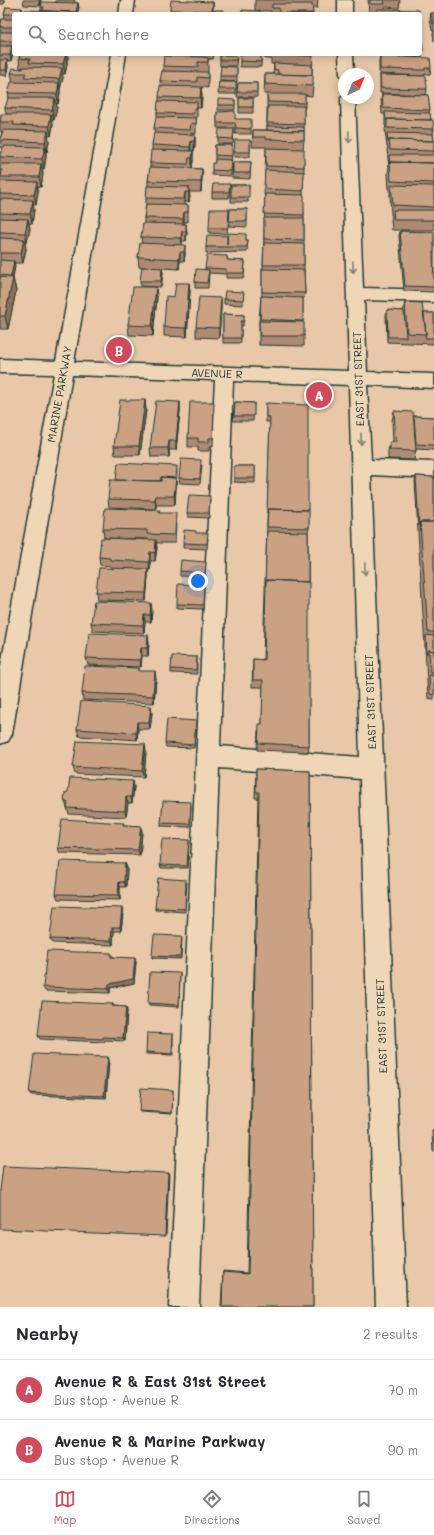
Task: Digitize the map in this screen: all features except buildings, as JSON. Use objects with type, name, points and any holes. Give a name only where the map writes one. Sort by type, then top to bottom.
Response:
[{"type":"street","points":[[126,12],[128,0]]},
{"type":"street","points":[[345,0],[345,12]]},
{"type":"street","name":"MARINE PARKWAY","points":[[0,734],[119,56]]},
{"type":"street","points":[[346,56],[347,68]]},
{"type":"street","name":"EAST 31ST STREET","points":[[348,104],[391,1307]]},
{"type":"street","points":[[354,294],[434,296]]},
{"type":"street","name":"AVENUE R","points":[[0,366],[434,381]]},
{"type":"street","points":[[184,1307],[224,374]]},
{"type":"street","points":[[362,467],[434,470]]},
{"type":"street","points":[[207,756],[372,769]]},
{"type":"place","name":"Avenue R & Marine Parkway","points":[[119,350]]},
{"type":"place","name":"Avenue R & East 31st Street","points":[[319,395]]}]
